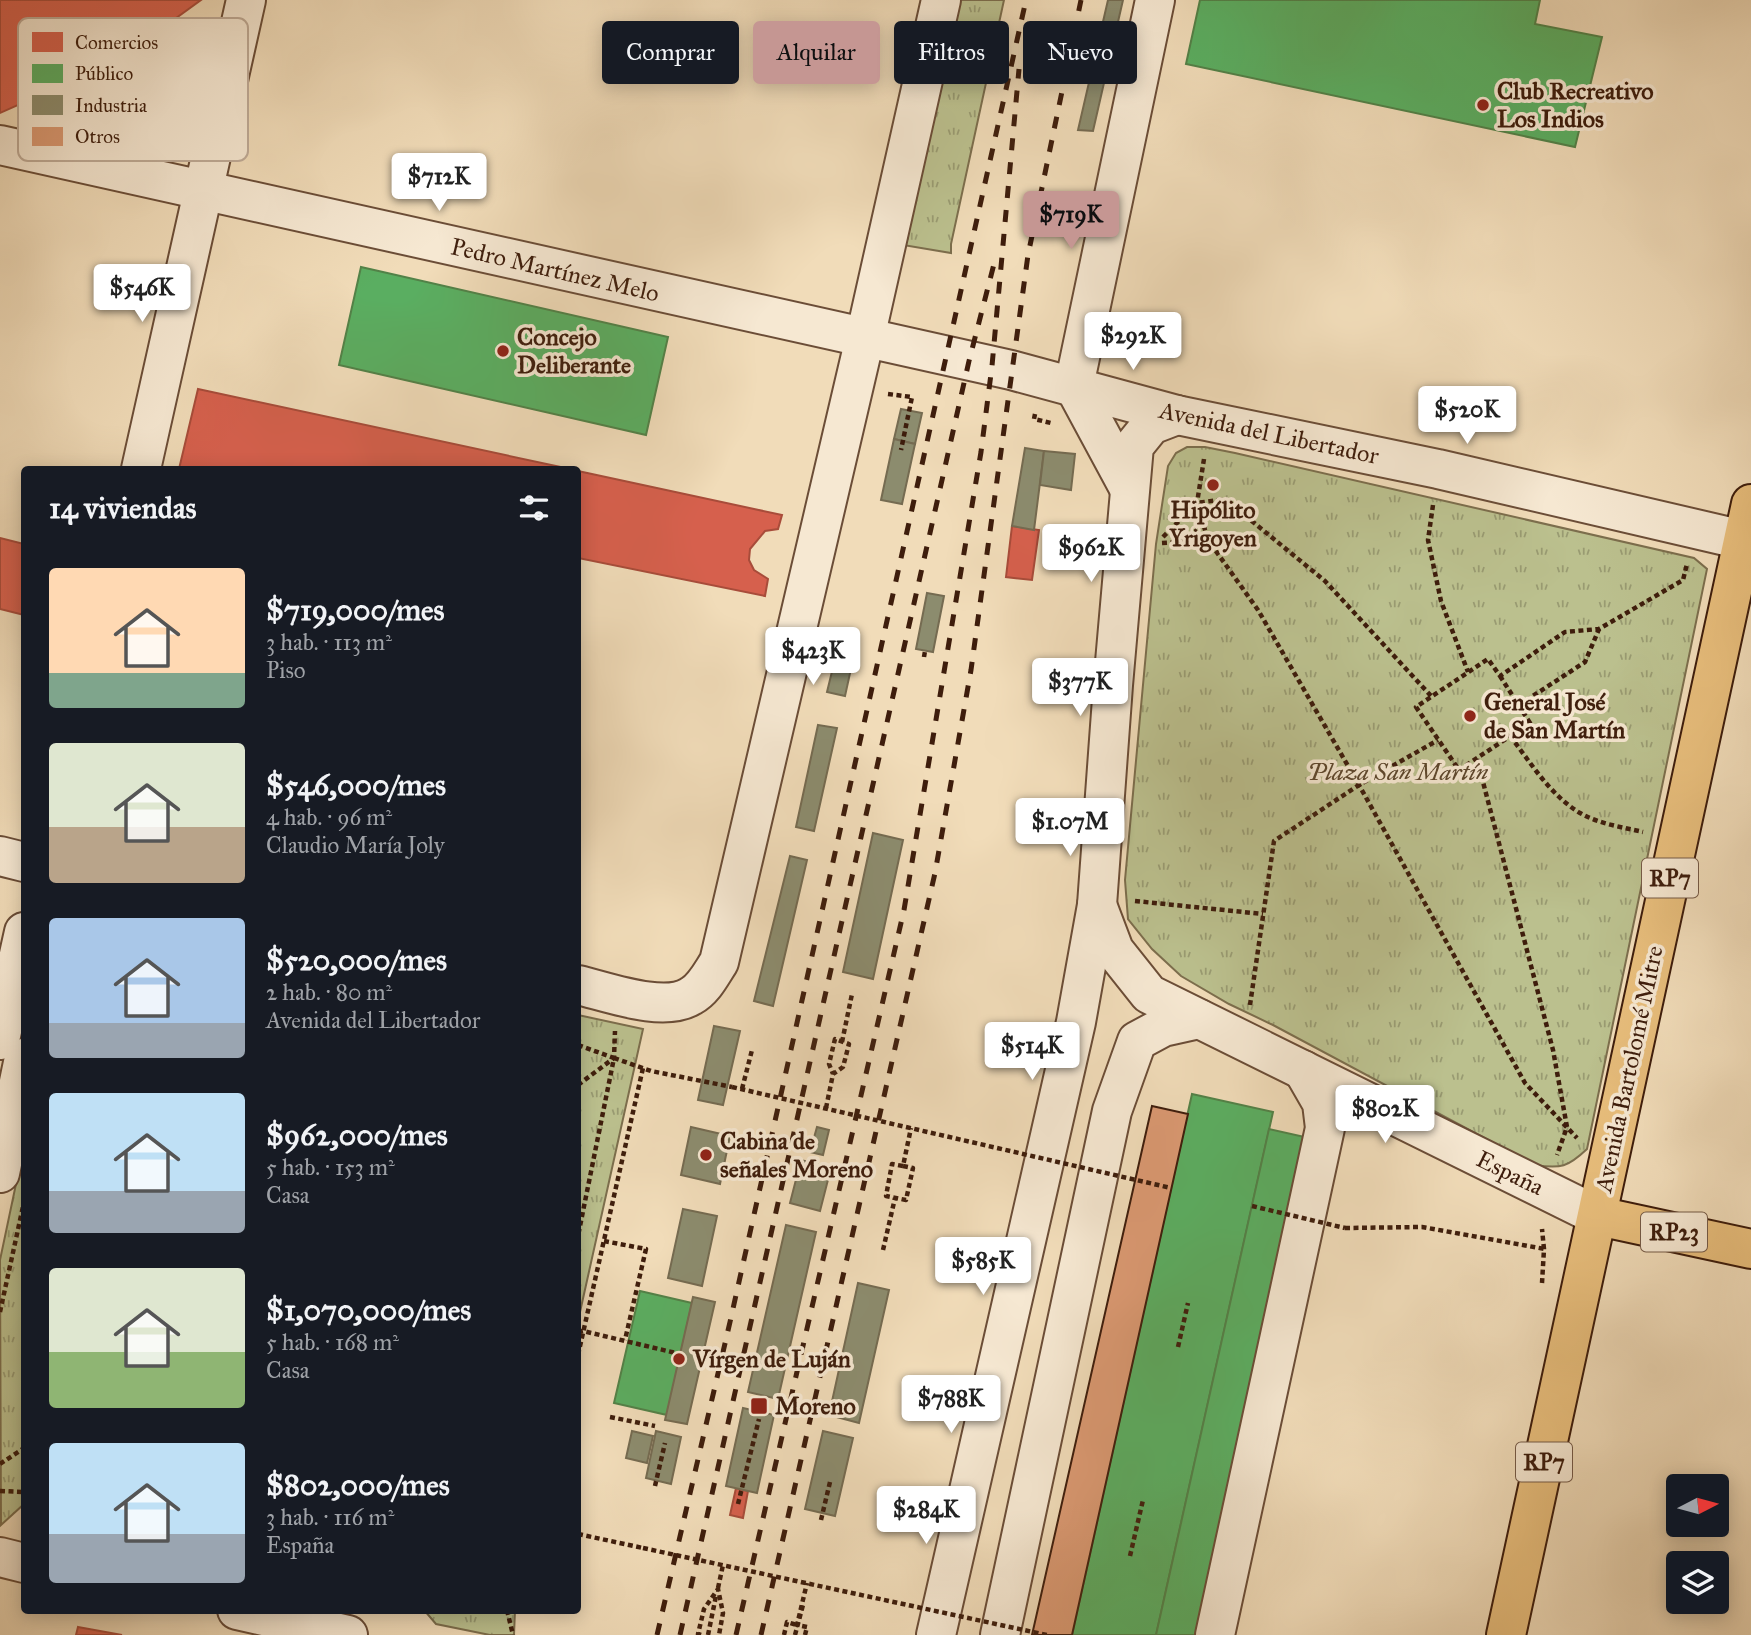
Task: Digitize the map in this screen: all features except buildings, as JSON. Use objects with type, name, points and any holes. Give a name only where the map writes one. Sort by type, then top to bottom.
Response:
[{"type":"main road","name":"Avenida Bartolomé Mitre","points":[[1506,1635],[1679,839],[1747,541],[1751,503]]},
{"type":"main road","name":"España","points":[[1598,1216],[1751,1249]]},
{"type":"street","points":[[242,18],[246,0]]},
{"type":"street","points":[[581,986],[649,1002],[669,1004],[691,996],[705,983],[719,962],[865,338],[940,0]]},
{"type":"street","points":[[1129,488],[1073,386],[1155,0]]},
{"type":"street","name":"Pedro Martínez Melo","points":[[0,145],[18,149]]},
{"type":"street","name":"Pedro Martínez Melo","points":[[70,161],[1073,386]]},
{"type":"street","points":[[142,466],[209,161]]},
{"type":"street","name":"Avenida del Libertador","points":[[1073,386],[1193,418],[1438,470],[1747,541]]},
{"type":"street","points":[[928,1616],[1076,1022],[1098,901],[1134,446],[1151,425],[1193,418]]},
{"type":"street","points":[[0,856],[21,861]]},
{"type":"street","name":"España","points":[[1098,901],[1114,950],[1149,994],[1598,1216]]},
{"type":"street","points":[[0,1040],[21,946]]},
{"type":"street","points":[[1000,1635],[1112,1111],[1137,1041],[1163,1027],[1199,1019]]},
{"type":"street","points":[[1215,1635],[1325,1128],[1322,1103],[1303,1070]]},
{"type":"street","points":[[0,1174],[21,1072]]},
{"type":"street","points":[[0,1557],[21,1562]]},
{"type":"street","points":[[255,1614],[348,1635]]},
{"type":"path","points":[[848,407],[879,411],[884,394],[912,397],[901,450]]},
{"type":"path","points":[[1193,418],[1198,503],[1208,540]]},
{"type":"path","points":[[1438,470],[1428,540],[1441,601],[1468,672]]},
{"type":"path","points":[[1156,544],[1198,503],[1225,499],[1325,581],[1432,697]]},
{"type":"path","points":[[1500,676],[1565,632],[1599,629],[1683,580],[1694,528]]},
{"type":"path","points":[[1258,610],[1525,1083],[1587,1149],[1611,1154]]},
{"type":"path","points":[[1519,705],[1585,662],[1599,629]]},
{"type":"path","points":[[1488,659],[1500,676],[1530,723],[1459,770],[1416,706],[1488,659]]},
{"type":"path","points":[[1510,736],[1556,794],[1581,814],[1607,824],[1679,839]]},
{"type":"path","points":[[1241,1040],[1249,1013],[1274,841],[1359,785],[1438,740]]},
{"type":"path","points":[[1477,759],[1553,1050],[1567,1127],[1553,1167],[1539,1188],[1544,1248]]},
{"type":"path","points":[[1098,901],[1263,914]]},
{"type":"path","points":[[842,1042],[852,994]]},
{"type":"path","points":[[581,1221],[614,1058],[616,1025]]},
{"type":"path","points":[[826,1108],[834,1074],[843,1067],[849,1044],[835,1040],[829,1064],[834,1074]]},
{"type":"path","points":[[581,1046],[651,1071],[742,1089],[1171,1188]]},
{"type":"path","points":[[742,1089],[752,1050]]},
{"type":"path","points":[[581,1083],[614,1058]]},
{"type":"path","points":[[581,1327],[604,1241],[643,1068]]},
{"type":"path","points":[[903,1166],[911,1128]]},
{"type":"path","points":[[1019,1161],[1022,1148]]},
{"type":"path","points":[[892,1164],[913,1168],[906,1200],[895,1198],[886,1196],[892,1164]]},
{"type":"path","points":[[883,1250],[895,1198]]},
{"type":"path","points":[[1252,1206],[1345,1228],[1422,1227],[1544,1248],[1585,1270]]},
{"type":"path","points":[[0,1312],[21,1221]]},
{"type":"path","points":[[604,1241],[646,1249],[625,1340]]},
{"type":"path","points":[[1178,1348],[1188,1303]]},
{"type":"path","points":[[581,1331],[680,1354]]},
{"type":"path","points":[[610,1417],[655,1426]]},
{"type":"path","points":[[738,1504],[759,1419]]},
{"type":"path","points":[[655,1486],[665,1443]]},
{"type":"path","points":[[0,1464],[21,1450]]},
{"type":"path","points":[[821,1520],[830,1482]]},
{"type":"path","points":[[0,1490],[21,1492]]},
{"type":"path","points":[[1130,1556],[1143,1500]]},
{"type":"path","points":[[581,1535],[1047,1635]]},
{"type":"path","points":[[719,1635],[723,1614],[718,1589],[723,1565]]},
{"type":"path","points":[[797,1625],[807,1583]]},
{"type":"path","points":[[701,1635],[698,1634],[704,1609],[718,1589]]},
{"type":"path","points":[[708,1635],[716,1596]]},
{"type":"path","points":[[795,1635],[803,1605]]},
{"type":"path","points":[[508,1614],[513,1635]]},
{"type":"path","points":[[784,1635],[787,1622],[807,1627],[805,1635]]},
{"type":"green space","points":[[958,0],[1004,0],[999,21],[953,21]]},
{"type":"green space","points":[[939,84],[986,84],[951,253],[903,245]]},
{"type":"green space","name":"Plaza San Martín","points":[[1187,447],[1205,447],[1235,453],[1694,558],[1707,569],[1587,1149],[1575,1160],[1551,1167],[1535,1165],[1229,1004],[1181,976],[1152,949],[1128,919],[1125,880],[1156,544],[1168,466],[1176,453]]},
{"type":"green space","points":[[581,1016],[643,1029],[581,1308]]},
{"type":"green space","points":[[21,1160],[21,1507],[1,1525],[0,1260]]},
{"type":"green space","points":[[427,1614],[515,1614],[514,1635],[490,1635],[436,1624]]},
{"type":"railway","points":[[657,1635],[730,1322],[1026,0]]},
{"type":"railway","points":[[761,1635],[935,873],[971,670],[1028,255],[1081,0]]},
{"type":"railway","points":[[736,1635],[904,910],[981,452],[992,366],[1019,69]]},
{"type":"railway","points":[[680,1635],[969,361],[994,264]]},
{"type":"place","name":"Club Recreativo Los Indios","points":[[1483,105]]},
{"type":"place","name":"Concejo Deliberante","points":[[503,351]]},
{"type":"place","name":"Hipólito Yrigoyen","points":[[1213,485]]},
{"type":"place","name":"General José de San Martín","points":[[1470,716]]},
{"type":"place","name":"Cabina de señales Moreno","points":[[706,1155]]},
{"type":"place","name":"Vírgen de Luján","points":[[679,1359]]},
{"type":"place","name":"Moreno","points":[[759,1406]]}]
